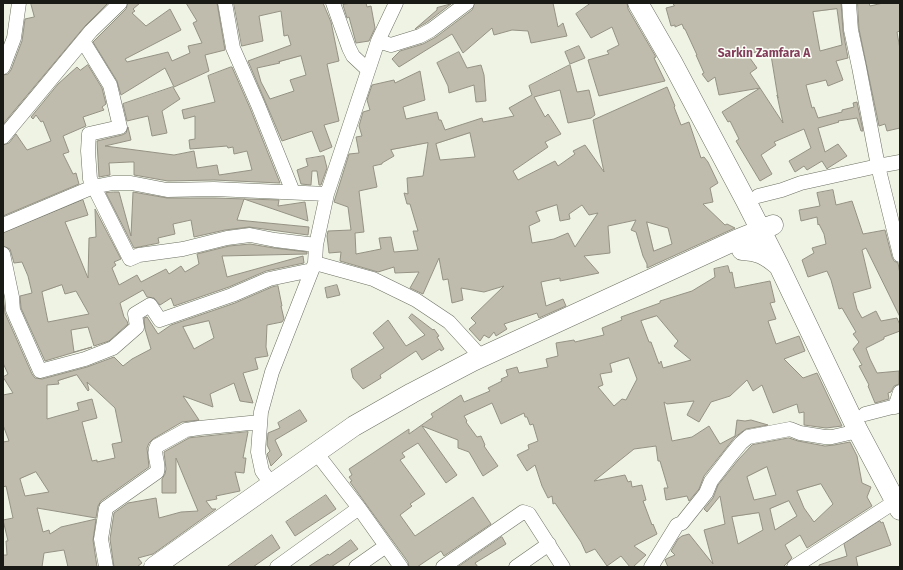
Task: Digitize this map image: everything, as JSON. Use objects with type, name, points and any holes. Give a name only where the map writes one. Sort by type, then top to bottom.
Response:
[{"type":"main road","points":[[638,3],[752,198],[739,245]]},
{"type":"main road","points":[[653,3],[769,232],[862,423]]},
{"type":"main road","points":[[154,567],[354,426],[412,393],[481,357],[769,232]]},
{"type":"main road","points":[[769,232],[779,266],[899,494]]},
{"type":"main road","points":[[172,567],[321,459],[359,435],[477,370],[739,245],[763,254],[779,266]]},
{"type":"street","points":[[3,67],[14,38],[19,3]]},
{"type":"street","points":[[3,137],[83,41],[120,3]]},
{"type":"street","points":[[225,3],[233,48],[293,192]]},
{"type":"street","points":[[333,3],[349,48],[354,56],[368,70]]},
{"type":"street","points":[[271,484],[262,471],[258,452],[260,422],[266,394],[272,372],[314,266],[316,245],[327,194],[368,70],[378,41],[396,3]]},
{"type":"street","points":[[378,41],[391,45],[420,36],[431,30],[467,3]]},
{"type":"street","points":[[849,3],[851,30],[878,166],[900,256]]},
{"type":"street","points":[[83,41],[110,85],[120,127],[90,134],[88,151],[90,179],[130,259],[139,255],[183,249],[226,238],[250,236],[316,245]]},
{"type":"street","points":[[752,198],[801,183],[900,162]]},
{"type":"street","points":[[3,225],[93,187],[113,183],[131,184],[167,190],[327,194]]},
{"type":"street","points":[[3,254],[14,310],[40,371],[113,348],[136,327],[135,314],[150,305],[160,320],[232,295],[269,280],[314,266],[373,279],[416,300],[449,322],[481,357]]},
{"type":"street","points":[[651,567],[677,524],[682,523],[706,493],[712,481],[731,455],[748,437],[790,429],[800,433],[832,437],[898,406],[900,392]]},
{"type":"street","points":[[106,567],[101,539],[106,507],[157,472],[158,469],[155,449],[157,446],[186,430],[260,422]]},
{"type":"street","points":[[321,459],[359,508],[400,567]]},
{"type":"street","points":[[794,567],[899,494]]},
{"type":"street","points":[[277,567],[359,508]]},
{"type":"street","points":[[443,567],[523,512],[529,514],[563,567]]},
{"type":"street","points":[[516,567],[549,544]]},
{"type":"street","points":[[356,567],[386,546]]},
{"type":"building","points":[[31,3],[108,3],[85,26],[3,124],[3,75],[8,74],[11,70],[22,41],[25,19],[34,17]]},
{"type":"building","points":[[128,3],[140,3],[133,9],[135,11],[132,13],[146,26],[170,9],[181,30],[125,59],[127,62],[168,52],[172,61],[190,53],[188,46],[202,43],[193,23],[197,21],[186,3],[217,3],[225,50],[205,55],[209,71],[174,87],[165,68],[121,95],[117,81],[93,42],[126,9]]},
{"type":"building","points":[[234,3],[323,3],[331,22],[339,61],[327,64],[339,121],[324,125],[332,147],[320,152],[312,131],[282,141],[248,61],[291,45],[288,35],[284,36],[281,11],[259,16],[263,41],[242,46]],"holes":[[[301,56],[306,75],[290,80],[294,91],[270,99],[261,82],[257,68],[280,63],[279,62]]]},
{"type":"building","points":[[351,3],[366,3],[367,7],[371,6],[375,28],[369,41],[356,43],[349,17],[347,18],[343,5]]},
{"type":"building","points":[[475,3],[553,3],[558,27],[563,23],[567,36],[531,43],[528,31],[512,30],[494,35],[492,28],[463,53],[452,34],[399,67],[392,59],[400,51],[423,44],[436,37],[472,10]]},
{"type":"building","points":[[591,3],[627,3],[628,9],[656,57],[654,58],[665,81],[599,96],[588,60],[609,54],[607,51],[619,45],[612,27],[591,38],[576,14]]},
{"type":"building","points":[[673,3],[841,3],[843,31],[848,58],[836,61],[843,80],[828,86],[826,80],[806,85],[812,108],[814,107],[818,118],[842,112],[842,110],[854,107],[853,103],[857,102],[863,131],[861,131],[857,118],[838,121],[839,122],[818,128],[825,152],[838,144],[847,156],[827,169],[822,161],[807,170],[804,166],[795,172],[789,161],[811,148],[804,129],[774,142],[776,145],[761,155],[772,174],[760,181],[736,141],[739,139],[730,121],[728,122],[722,112],[760,88],[719,95],[715,77],[708,82],[702,74],[704,73],[697,55],[682,24],[675,27],[675,25],[671,26],[666,8],[674,6]],"holes":[[[837,9],[842,45],[820,51],[813,12]],[[770,49],[783,123],[750,73],[757,68],[747,54]]]},
{"type":"building","points":[[858,3],[869,3],[870,6],[883,3],[900,3],[900,31],[897,32],[900,49],[900,128],[887,131],[885,124],[879,126],[859,29]]},
{"type":"building","points":[[451,4],[426,23],[415,29],[437,10],[437,8]]},
{"type":"building","points":[[579,46],[585,58],[570,64],[565,52]]},
{"type":"building","points":[[459,52],[467,68],[481,65],[484,75],[486,101],[476,102],[474,85],[449,93],[448,86],[437,63]]},
{"type":"building","points":[[88,65],[102,88],[106,104],[102,107],[104,110],[83,117],[86,126],[63,136],[69,152],[63,154],[73,174],[76,173],[79,184],[3,216],[3,145],[9,143],[16,134],[27,150],[51,141],[43,121],[41,122],[36,115],[33,119],[31,117],[58,84],[77,67],[80,70]]},
{"type":"building","points":[[570,65],[577,92],[589,90],[595,115],[591,118],[568,123],[560,90],[534,97],[545,117],[548,114],[561,134],[545,142],[548,147],[513,171],[518,180],[555,161],[558,166],[575,154],[573,151],[585,145],[604,172],[593,120],[667,87],[681,125],[689,122],[701,158],[704,157],[708,162],[718,183],[710,188],[713,202],[703,204],[725,225],[727,224],[735,228],[647,268],[636,232],[631,230],[636,220],[608,226],[610,253],[584,256],[599,273],[560,281],[560,278],[541,282],[546,306],[563,299],[566,306],[539,318],[537,313],[504,324],[507,329],[496,336],[494,332],[489,338],[484,335],[480,341],[469,329],[476,323],[471,318],[504,286],[484,292],[461,288],[463,300],[452,303],[448,279],[443,280],[439,258],[423,294],[410,288],[419,272],[395,273],[394,267],[378,272],[340,261],[341,252],[329,253],[327,236],[328,231],[351,230],[348,207],[334,202],[349,154],[359,153],[356,137],[362,136],[359,126],[363,112],[370,110],[367,100],[372,85],[394,80],[395,83],[420,71],[425,100],[403,107],[406,119],[437,112],[439,120],[441,120],[445,130],[482,118],[483,122],[514,116],[509,108],[532,95],[529,86]],"holes":[[[470,133],[475,157],[440,160],[436,144]],[[428,143],[423,176],[407,178],[408,194],[404,193],[407,204],[410,204],[418,231],[413,231],[418,250],[394,252],[391,237],[379,238],[381,249],[356,254],[355,233],[364,232],[359,191],[377,187],[373,166],[382,164],[394,156],[391,150]],[[557,205],[560,221],[570,219],[569,214],[582,205],[589,215],[598,213],[575,247],[568,233],[554,239],[532,243],[529,226],[540,221],[536,212]],[[647,222],[668,228],[672,244],[654,251]]]},
{"type":"building","points":[[231,67],[250,108],[280,183],[214,180],[168,181],[134,175],[134,162],[109,163],[110,175],[99,177],[97,141],[122,135],[126,133],[128,127],[131,140],[105,146],[174,155],[194,151],[197,168],[217,165],[219,175],[252,170],[247,151],[234,154],[233,147],[228,148],[227,146],[190,149],[189,140],[195,139],[195,116],[184,119],[182,110],[215,102],[208,76]]},
{"type":"building","points":[[173,87],[180,99],[162,111],[167,133],[152,136],[148,116],[127,121],[123,104]]},
{"type":"building","points":[[324,156],[327,168],[321,185],[319,185],[317,171],[312,171],[311,185],[301,184],[297,170],[308,166],[306,159]]},
{"type":"building","points":[[833,190],[836,205],[852,201],[863,234],[885,230],[892,257],[894,261],[898,263],[900,274],[900,317],[866,248],[862,250],[871,288],[853,293],[857,309],[862,318],[876,311],[881,321],[897,318],[900,325],[900,331],[884,337],[884,339],[866,348],[877,373],[899,371],[899,384],[894,386],[891,392],[888,393],[889,399],[875,403],[868,386],[869,385],[859,366],[862,365],[853,349],[859,342],[853,334],[856,332],[842,308],[839,309],[827,271],[808,277],[802,260],[814,253],[812,248],[826,244],[824,234],[819,224],[818,225],[817,217],[801,221],[799,210],[820,206],[817,193]]},
{"type":"building","points":[[119,192],[131,236],[133,192],[167,198],[214,198],[279,200],[278,206],[305,202],[308,221],[244,199],[237,220],[309,227],[308,235],[249,227],[225,230],[194,237],[191,220],[173,224],[175,234],[158,238],[159,243],[134,248],[106,193]]},
{"type":"building","points":[[83,200],[88,215],[65,222],[88,278],[89,238],[96,237],[95,209],[121,259],[114,262],[116,265],[112,268],[119,285],[137,275],[141,282],[166,269],[169,274],[181,266],[185,272],[199,264],[197,254],[229,246],[250,244],[307,252],[307,254],[222,256],[227,277],[303,256],[304,263],[266,271],[229,287],[174,306],[171,298],[160,305],[154,298],[147,297],[143,290],[120,303],[124,317],[128,324],[109,341],[94,346],[88,327],[71,330],[74,352],[92,347],[45,361],[21,308],[20,296],[32,293],[28,276],[22,262],[14,263],[10,249],[3,246],[3,233]],"holes":[[[62,285],[65,294],[76,291],[89,314],[48,322],[42,292]]]},
{"type":"building","points":[[728,266],[730,273],[732,272],[735,288],[770,281],[775,302],[770,303],[776,319],[768,321],[776,344],[799,336],[805,351],[784,359],[803,378],[817,373],[842,426],[826,428],[804,425],[804,412],[799,413],[797,404],[773,413],[762,385],[753,391],[747,380],[730,396],[711,402],[699,422],[687,415],[694,401],[667,404],[664,402],[672,441],[692,437],[709,426],[720,444],[735,436],[737,420],[751,420],[768,425],[746,429],[735,437],[704,476],[699,489],[689,501],[687,496],[666,500],[664,488],[668,488],[660,461],[658,461],[656,446],[634,449],[594,481],[625,475],[628,482],[631,481],[632,487],[642,485],[646,500],[643,501],[657,534],[634,546],[646,555],[633,567],[630,567],[621,556],[607,566],[595,549],[586,553],[581,542],[555,503],[553,504],[552,496],[548,498],[535,465],[527,471],[517,455],[529,449],[528,445],[538,441],[533,424],[530,425],[524,413],[501,424],[492,403],[464,416],[467,421],[466,422],[477,437],[481,436],[485,445],[484,446],[498,466],[483,476],[469,452],[458,448],[458,440],[422,426],[457,475],[446,483],[418,443],[402,453],[405,457],[400,460],[425,494],[410,504],[412,506],[400,515],[415,536],[473,497],[491,524],[444,556],[441,551],[417,567],[409,567],[408,562],[350,482],[352,481],[349,477],[352,475],[349,469],[409,429],[409,434],[433,417],[431,414],[461,395],[464,402],[490,391],[488,388],[502,381],[501,379],[508,376],[506,370],[517,367],[519,373],[548,367],[546,359],[558,356],[556,343],[574,340],[575,342],[604,335],[602,328],[622,320],[621,317],[660,303],[660,301],[692,291],[715,277],[714,269]],"holes":[[[657,316],[678,341],[674,346],[691,360],[663,368],[661,361],[659,364],[641,321]],[[629,358],[637,379],[626,400],[622,399],[614,406],[598,387],[603,385],[600,374],[612,372],[610,364]]]},
{"type":"building","points":[[337,285],[340,295],[327,298],[325,288]]},
{"type":"building","points":[[278,286],[284,319],[282,322],[267,325],[266,347],[268,356],[255,358],[258,369],[243,373],[253,403],[240,401],[234,383],[210,394],[213,407],[183,396],[199,420],[182,422],[153,439],[147,448],[149,467],[101,501],[98,506],[96,518],[37,508],[43,532],[49,530],[50,534],[61,527],[96,519],[93,540],[97,567],[68,567],[64,550],[44,553],[42,567],[3,567],[3,555],[7,555],[6,541],[8,541],[3,520],[13,518],[6,486],[3,487],[3,442],[9,441],[3,425],[3,395],[13,393],[3,377],[8,374],[3,363],[3,295],[5,313],[32,374],[35,378],[42,379],[87,367],[114,357],[123,366],[132,359],[151,349],[145,329],[144,318],[147,317],[158,334],[171,325],[235,303],[272,287]],"holes":[[[209,321],[214,338],[194,349],[183,327]],[[77,375],[88,391],[87,382],[115,408],[122,442],[112,444],[115,458],[97,462],[97,460],[92,461],[82,422],[97,418],[92,399],[77,403],[79,410],[47,419],[47,385],[59,384],[58,381]],[[36,472],[49,492],[25,496],[20,479]]]},
{"type":"building","points":[[412,314],[433,330],[434,329],[439,336],[437,337],[444,349],[441,351],[440,349],[422,360],[416,351],[380,375],[381,378],[363,389],[353,378],[351,369],[384,348],[373,333],[388,320],[406,346],[425,335],[409,318]]},
{"type":"building","points":[[300,410],[307,421],[275,440],[282,455],[271,466],[267,454],[270,451],[267,445],[268,433],[280,428],[278,423]]},
{"type":"building","points":[[248,432],[243,458],[246,458],[244,473],[235,472],[240,491],[216,496],[217,499],[206,501],[212,509],[216,509],[153,554],[138,558],[142,563],[137,567],[114,567],[110,539],[114,513],[128,503],[156,498],[159,518],[181,512],[198,511],[176,458],[176,493],[162,493],[162,479],[166,469],[164,452],[189,438]]},
{"type":"building","points":[[789,438],[825,446],[850,442],[857,456],[862,483],[871,487],[867,497],[872,506],[807,548],[800,535],[785,545],[792,558],[783,567],[668,567],[665,560],[675,555],[671,551],[678,539],[689,534],[713,564],[704,530],[725,524],[720,496],[707,512],[704,509],[713,498],[718,485],[752,445]],"holes":[[[767,467],[776,495],[754,500],[747,477]],[[821,484],[833,504],[814,522],[804,508],[797,491]],[[789,501],[797,516],[775,530],[770,509]],[[759,513],[763,530],[738,544],[732,517]]]},
{"type":"building","points":[[326,495],[336,509],[295,536],[286,522]]},
{"type":"building","points":[[880,521],[881,523],[883,522],[891,545],[856,557],[858,567],[819,567],[819,565],[847,556],[844,544]]},
{"type":"building","points":[[272,535],[280,548],[253,567],[227,567]]},
{"type":"building","points":[[502,537],[506,544],[475,563],[478,567],[458,567]]},
{"type":"building","points":[[351,540],[358,549],[331,567],[308,567],[328,554],[329,555]]},
{"type":"district","name":"Sarkin Zamfara A","points":[[764,54]]}]
